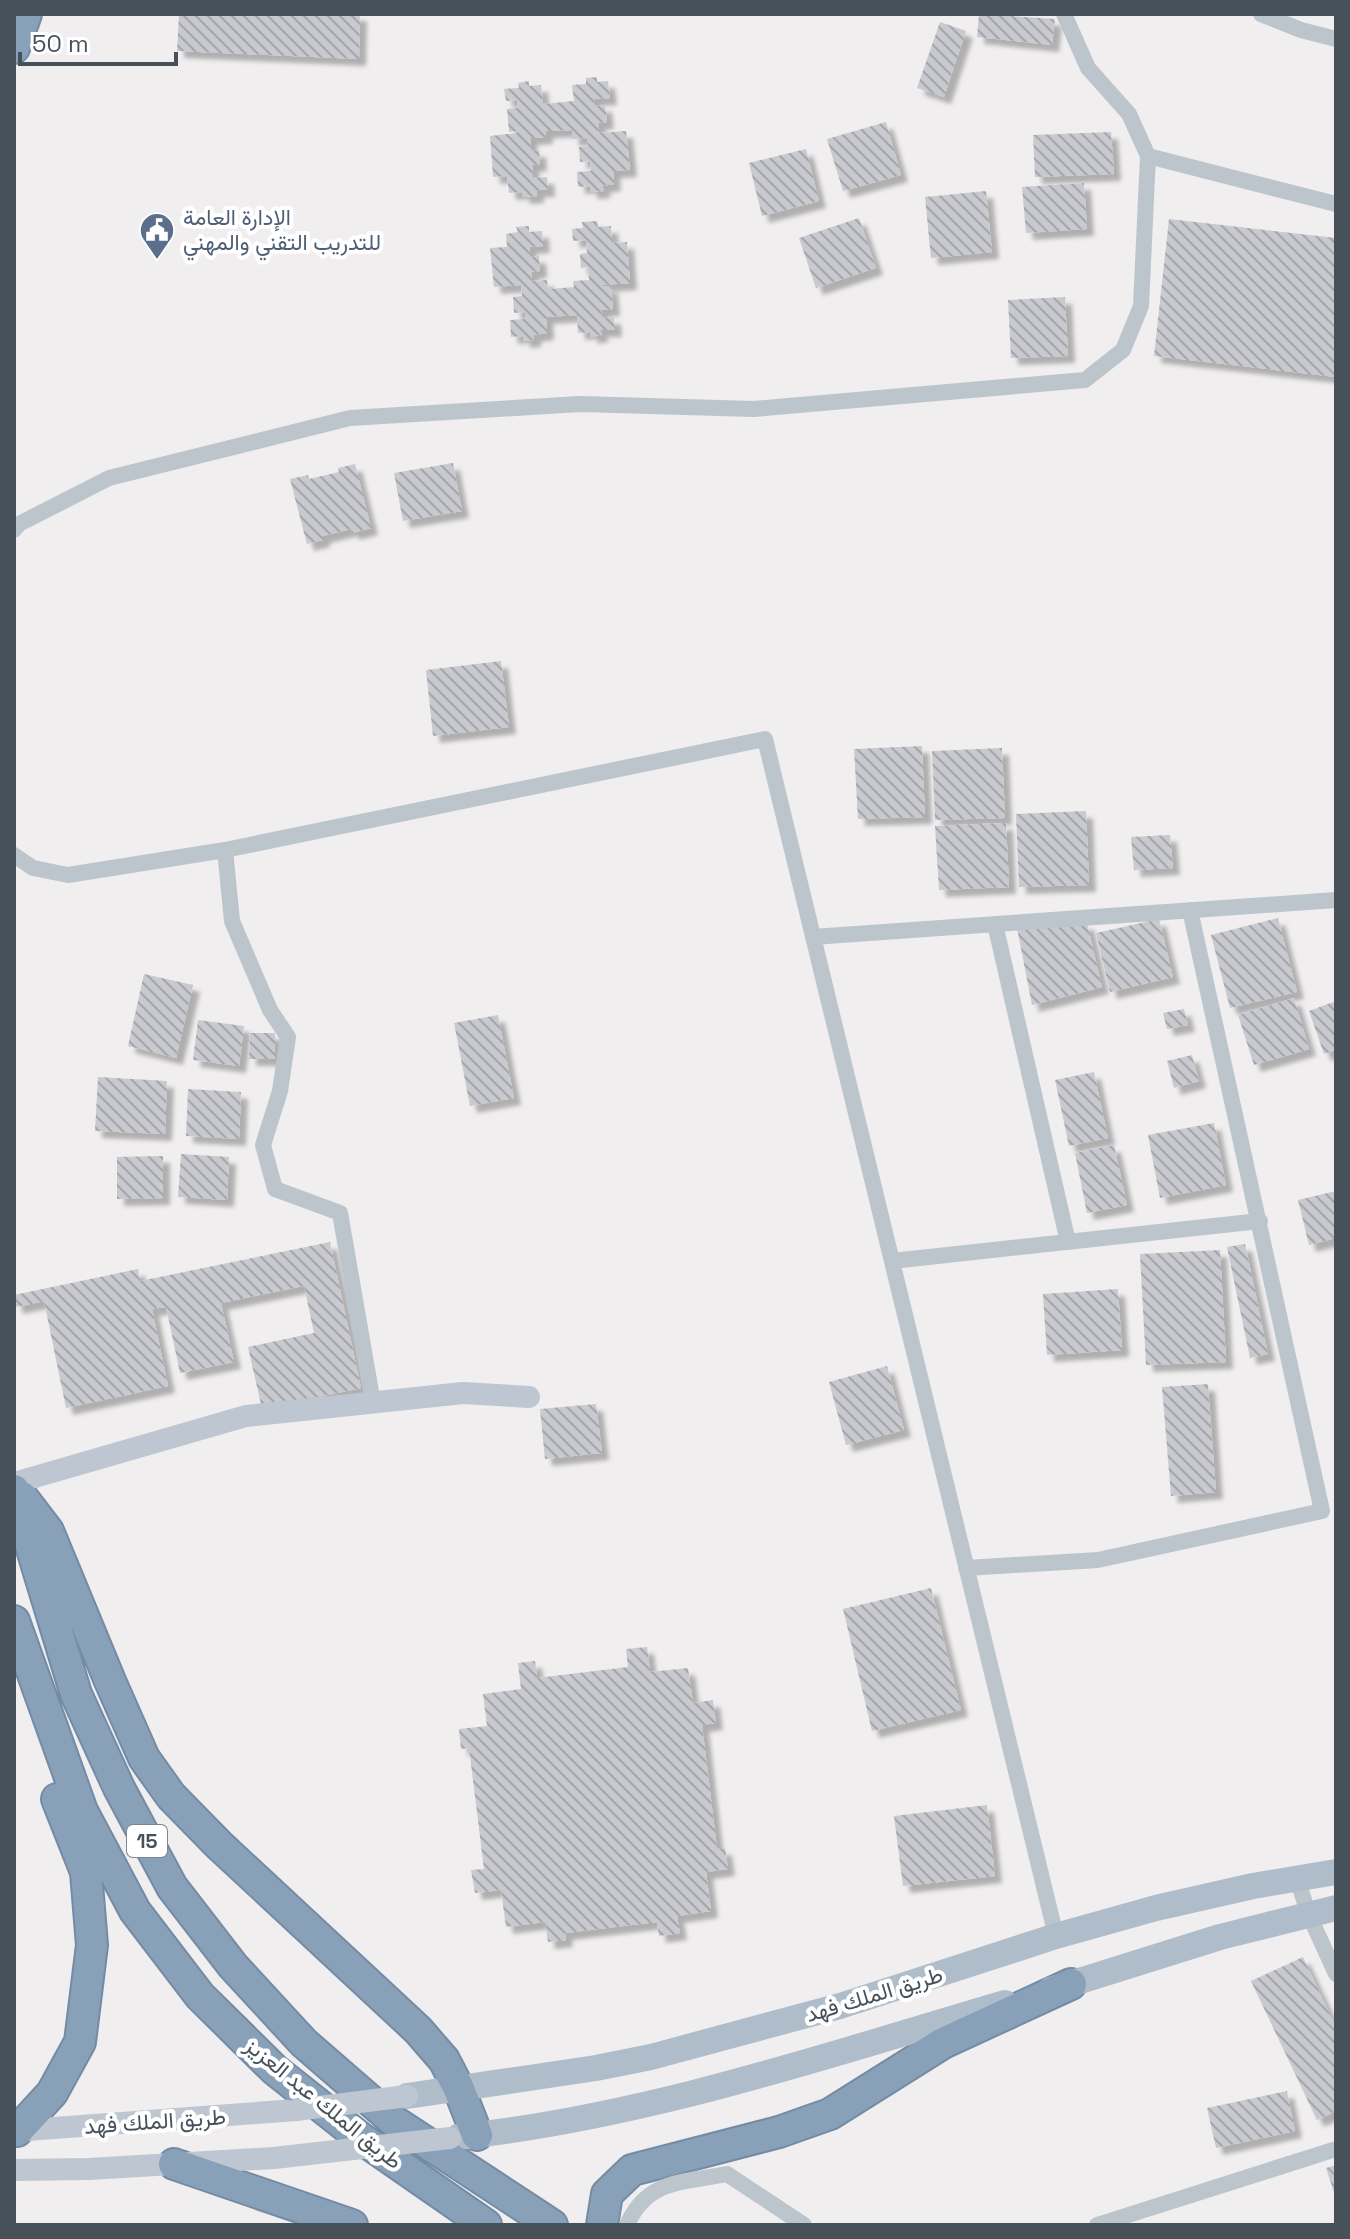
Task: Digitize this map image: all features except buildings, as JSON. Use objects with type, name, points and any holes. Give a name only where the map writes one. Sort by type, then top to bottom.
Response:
[{"type":"highway","points":[[14,48],[26,14]]},
{"type":"highway","points":[[14,1486],[48,1531],[144,1758],[171,1796],[219,1845],[418,2030],[444,2060],[459,2089],[464,2136]]},
{"type":"highway","name":"طريق الملك عبد العزيز","points":[[14,1486],[76,1694],[119,1788],[172,1887],[233,1966],[304,2043],[395,2122],[552,2225]]},
{"type":"highway","name":"طريق الملك عبد العزيز","points":[[14,1621],[82,1811],[135,1911],[200,1996],[288,2080],[362,2139],[486,2225]]},
{"type":"highway","points":[[14,1643],[53,1790],[86,1872],[92,1945],[80,2042],[52,2093],[16,2131]]},
{"type":"highway","points":[[602,2225],[607,2194],[632,2170],[779,2132],[830,2114],[943,2043],[1071,1984]]},
{"type":"highway","points":[[174,2164],[352,2225]]},
{"type":"main road","points":[[14,1486],[246,1416],[463,1393],[529,1397]]},
{"type":"main road","name":"طريق الملك فهد","points":[[16,2131],[296,2110],[596,2068],[651,2057],[840,2006],[1056,1936],[1156,1908],[1336,1872]]},
{"type":"main road","name":"طريق الملك فهد","points":[[14,2170],[274,2158],[464,2136],[679,2098],[1071,1984],[1220,1937],[1336,1908]]},
{"type":"street","points":[[14,530],[19,524],[109,478],[350,418],[580,404],[754,409],[1085,380],[1123,350],[1141,306],[1148,156],[1129,114],[1088,68],[1064,14]]},
{"type":"street","points":[[1261,14],[1301,30],[1336,39]]},
{"type":"street","points":[[1148,156],[1336,204]]},
{"type":"street","points":[[14,855],[33,868],[68,875],[225,850],[765,739],[1056,1936]]},
{"type":"street","points":[[225,850],[232,921],[270,1010],[288,1037],[280,1091],[263,1145],[275,1189],[340,1213],[373,1403]]},
{"type":"street","points":[[813,937],[1336,900]]},
{"type":"street","points":[[966,1568],[1098,1560],[1322,1511],[1190,910]]},
{"type":"street","points":[[995,924],[1068,1242]]},
{"type":"street","points":[[892,1261],[1260,1221]]},
{"type":"street","points":[[1297,1879],[1309,1915],[1336,1974]]},
{"type":"street","points":[[1097,2225],[1336,2149]]},
{"type":"street","points":[[627,2225],[636,2205],[657,2188],[727,2174],[804,2225]]},
{"type":"place","name":"الإدارة العامة للتدريب التقني والمهني","points":[[157,261]]}]
